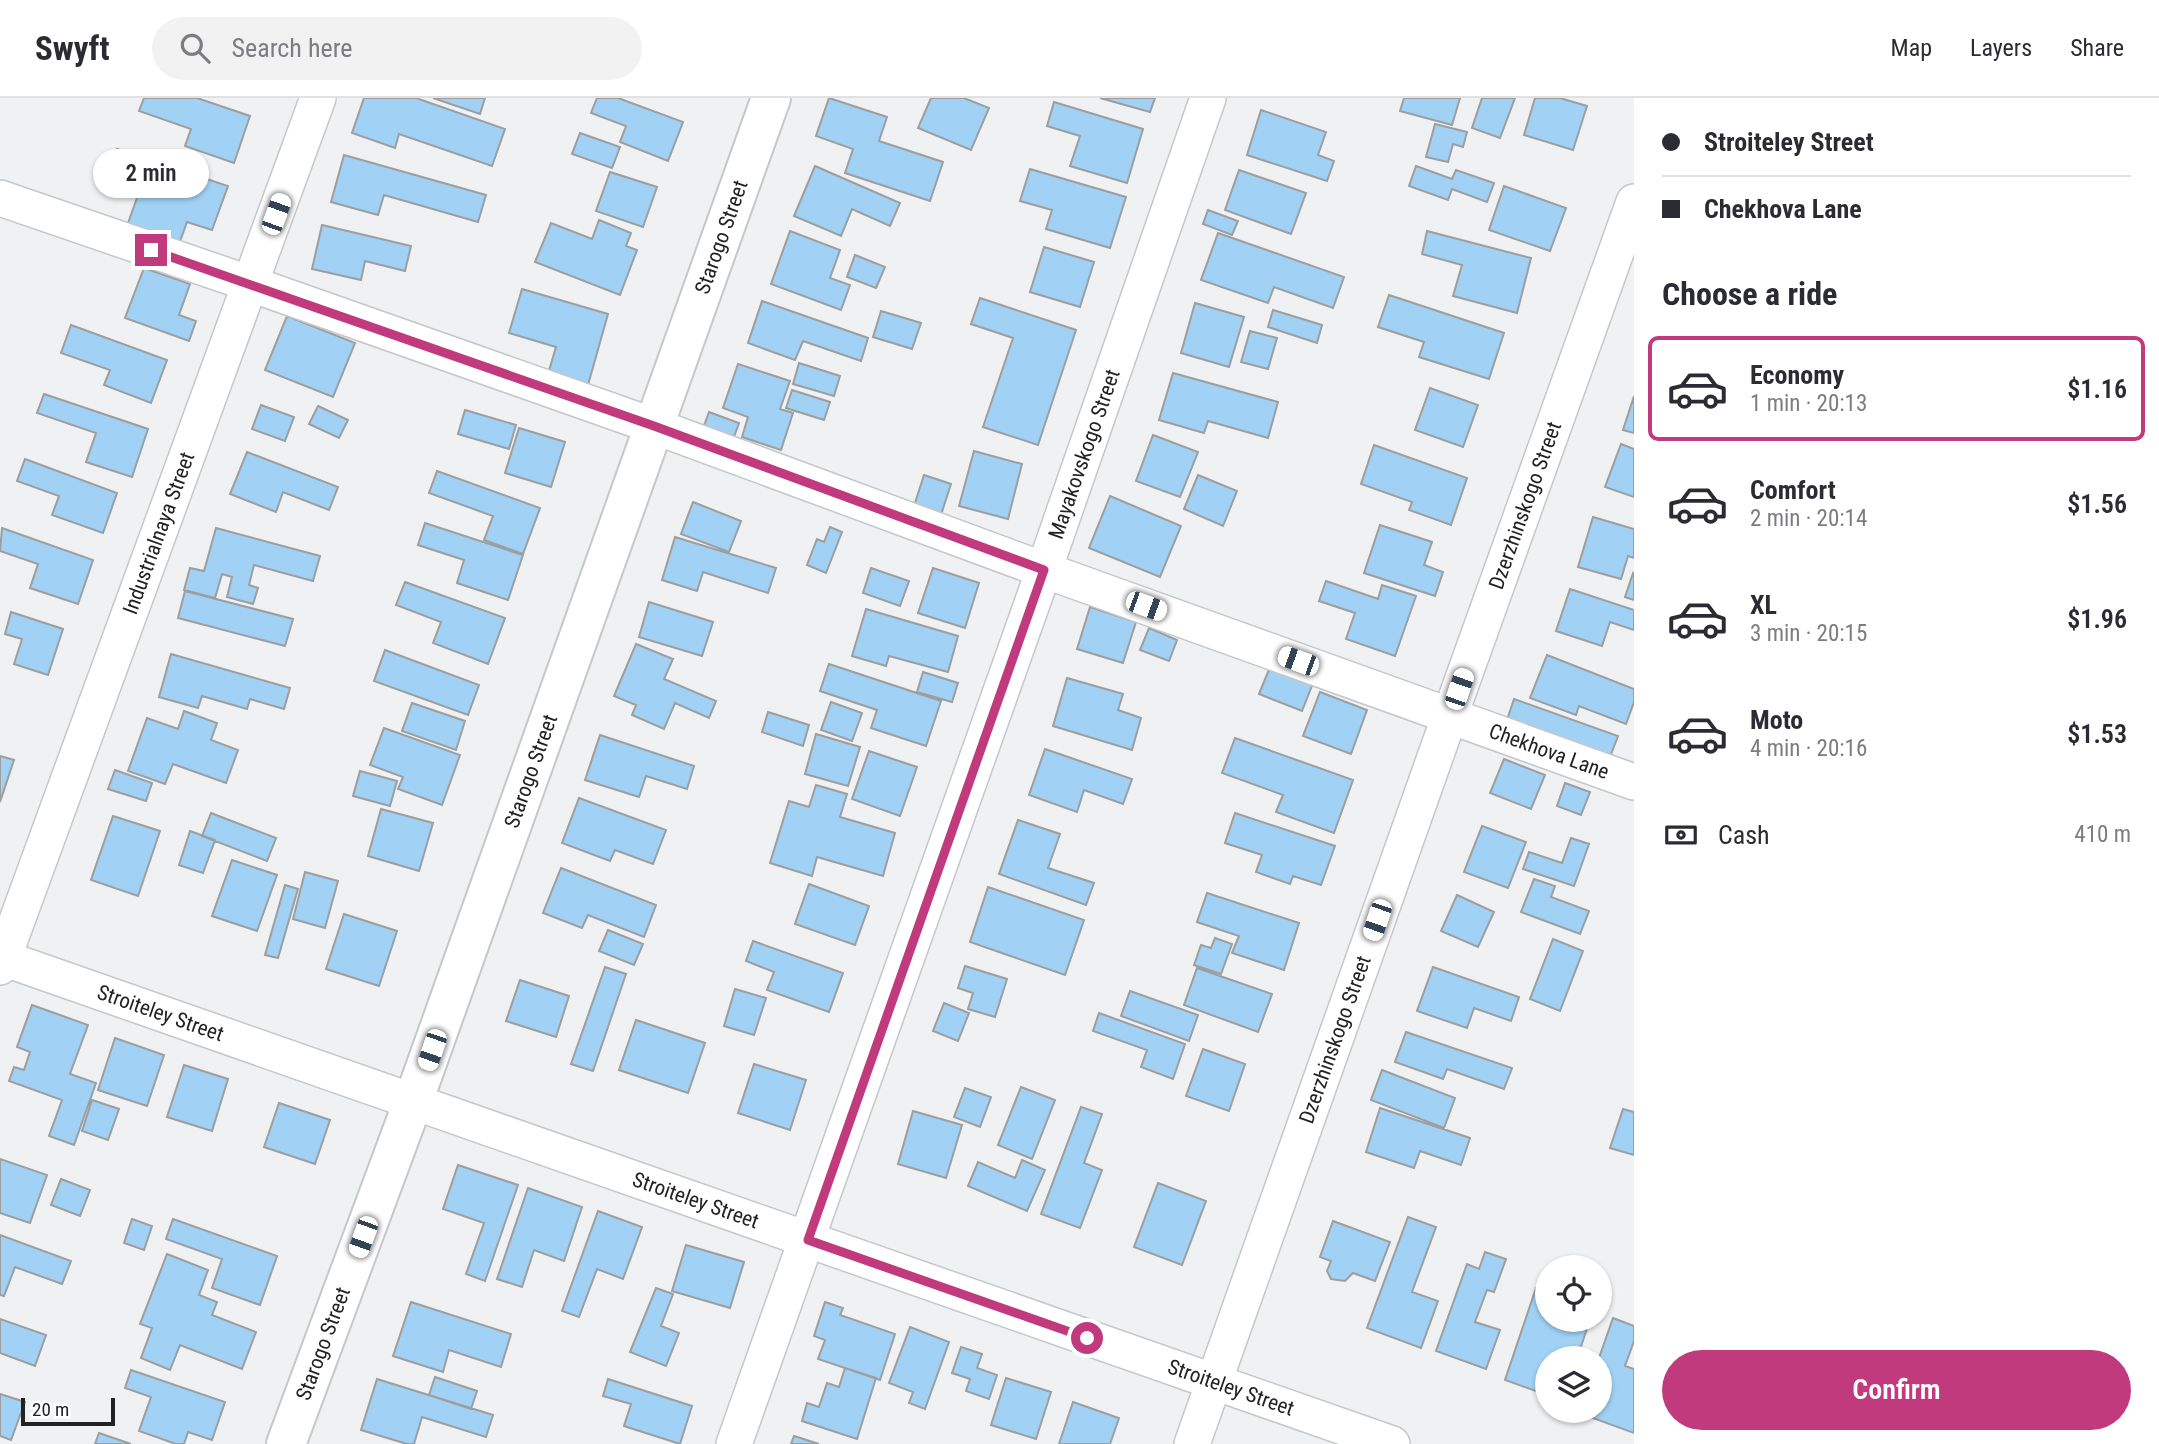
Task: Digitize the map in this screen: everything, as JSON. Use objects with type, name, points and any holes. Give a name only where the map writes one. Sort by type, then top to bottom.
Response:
[{"type":"street","name":"Industrialnaya Street","points":[[1,961],[318,98]]},
{"type":"street","name":"Starogo Street","points":[[286,1444],[414,1102],[771,98]]},
{"type":"street","name":"Mayakovskogo Street","points":[[734,1444],[1208,98]]},
{"type":"street","name":"Chekhova Lane","points":[[0,198],[654,426],[1044,570],[1634,782]]},
{"type":"street","name":"Dzerzhinskogo Street","points":[[1192,1444],[1634,202]]},
{"type":"street","name":"Stroiteley Street","points":[[1,961],[414,1102],[1392,1444]]},
{"type":"building","points":[[144,98],[197,98],[250,116],[234,163],[185,146],[191,129],[139,111]]},
{"type":"building","points":[[364,98],[416,98],[505,129],[492,166],[399,134],[395,148],[352,133]]},
{"type":"building","points":[[433,98],[485,98],[480,114]]},
{"type":"building","points":[[597,98],[618,98],[683,122],[668,161],[620,142],[626,126],[591,113]]},
{"type":"building","points":[[829,98],[887,117],[879,141],[943,162],[930,201],[845,173],[853,149],[816,136]]},
{"type":"building","points":[[931,98],[964,98],[989,108],[971,150],[918,128]]},
{"type":"building","points":[[1100,98],[1155,98],[1150,112]]},
{"type":"building","points":[[1404,98],[1460,98],[1452,125],[1400,111]]},
{"type":"building","points":[[1482,98],[1515,98],[1500,138],[1472,128]]},
{"type":"building","points":[[1535,98],[1560,98],[1587,106],[1573,150],[1524,135]]},
{"type":"building","points":[[1054,102],[1143,129],[1127,183],[1070,166],[1080,136],[1047,126]]},
{"type":"building","points":[[1261,110],[1326,132],[1318,155],[1334,161],[1327,181],[1247,155]]},
{"type":"building","points":[[1435,124],[1467,132],[1463,147],[1453,144],[1448,162],[1426,157]]},
{"type":"building","points":[[580,133],[620,147],[612,168],[572,154]]},
{"type":"building","points":[[117,149],[228,186],[212,230],[187,222],[178,247],[126,229],[138,195],[105,184]]},
{"type":"building","points":[[344,155],[486,195],[478,222],[384,195],[378,215],[331,202]]},
{"type":"building","points":[[815,166],[900,203],[890,226],[852,209],[841,236],[794,216]]},
{"type":"building","points":[[1416,166],[1452,179],[1456,170],[1494,183],[1487,202],[1452,189],[1448,200],[1409,186]]},
{"type":"building","points":[[1030,169],[1126,197],[1110,248],[1046,229],[1052,210],[1020,201]]},
{"type":"building","points":[[1239,170],[1306,193],[1291,234],[1225,210]]},
{"type":"building","points":[[610,172],[657,187],[643,227],[596,211]]},
{"type":"building","points":[[1504,186],[1566,208],[1550,251],[1489,230]]},
{"type":"building","points":[[1208,210],[1238,221],[1232,235],[1203,224]]},
{"type":"building","points":[[599,220],[631,233],[626,246],[637,250],[620,295],[535,262],[551,223],[592,239]]},
{"type":"building","points":[[322,225],[411,246],[405,271],[365,261],[361,280],[312,269]]},
{"type":"building","points":[[790,231],[840,250],[830,278],[850,285],[841,310],[771,284]]},
{"type":"building","points":[[1427,231],[1531,258],[1517,313],[1453,296],[1462,265],[1422,254]]},
{"type":"building","points":[[1218,233],[1344,277],[1333,308],[1274,287],[1268,303],[1201,280]]},
{"type":"building","points":[[1044,247],[1094,262],[1080,307],[1030,292]]},
{"type":"building","points":[[855,255],[885,267],[876,288],[847,277]]},
{"type":"building","points":[[144,268],[190,284],[179,315],[196,321],[189,341],[125,318]]},
{"type":"building","points":[[522,289],[608,314],[588,385],[548,374],[556,347],[509,333]]},
{"type":"building","points":[[1389,295],[1504,333],[1489,379],[1419,357],[1424,342],[1378,327]]},
{"type":"building","points":[[980,298],[1076,330],[1038,445],[983,427],[1013,338],[971,324]]},
{"type":"building","points":[[762,301],[868,338],[861,361],[803,341],[795,360],[748,343]]},
{"type":"building","points":[[1195,303],[1244,317],[1229,367],[1181,353]]},
{"type":"building","points":[[1273,310],[1322,325],[1317,343],[1268,327]]},
{"type":"building","points":[[881,311],[921,323],[912,349],[873,337]]},
{"type":"building","points":[[287,316],[355,343],[333,397],[265,370]]},
{"type":"building","points":[[71,325],[167,360],[151,403],[104,385],[110,370],[61,353]]},
{"type":"building","points":[[1250,331],[1277,338],[1268,369],[1241,362]]},
{"type":"building","points":[[799,363],[840,376],[834,396],[793,384]]},
{"type":"building","points":[[738,364],[790,381],[780,409],[793,413],[781,450],[742,437],[748,417],[723,408]]},
{"type":"building","points":[[1173,373],[1278,402],[1268,438],[1208,421],[1204,433],[1159,420]]},
{"type":"building","points":[[1430,388],[1478,405],[1463,447],[1415,430]]},
{"type":"building","points":[[792,390],[830,402],[824,420],[786,408]]},
{"type":"building","points":[[44,394],[148,429],[132,477],[86,462],[96,433],[37,413]]},
{"type":"building","points":[[1634,396],[1634,433],[1623,430]]},
{"type":"building","points":[[261,405],[294,417],[285,441],[252,429]]},
{"type":"building","points":[[318,406],[348,420],[339,438],[309,424]]},
{"type":"building","points":[[465,410],[516,425],[509,449],[458,434]]},
{"type":"building","points":[[709,412],[739,423],[731,445],[701,434]]},
{"type":"building","points":[[519,428],[565,442],[551,487],[505,473]]},
{"type":"building","points":[[1153,435],[1198,452],[1180,497],[1136,481]]},
{"type":"building","points":[[1621,444],[1634,449],[1634,497],[1605,487]]},
{"type":"building","points":[[1374,445],[1467,478],[1451,525],[1409,510],[1412,502],[1361,484]]},
{"type":"building","points":[[974,451],[1022,464],[1008,519],[959,506]]},
{"type":"building","points":[[247,452],[338,487],[329,510],[283,492],[276,512],[230,494]]},
{"type":"building","points":[[25,459],[117,493],[103,533],[52,515],[59,496],[17,481]]},
{"type":"building","points":[[437,471],[540,508],[523,554],[484,540],[493,516],[429,493]]},
{"type":"building","points":[[924,475],[951,484],[940,518],[913,509]]},
{"type":"building","points":[[1198,475],[1237,491],[1223,526],[1184,509]]},
{"type":"building","points":[[1110,496],[1181,526],[1160,577],[1089,548]]},
{"type":"building","points":[[693,502],[741,521],[729,552],[681,534]]},
{"type":"building","points":[[1593,517],[1634,529],[1634,558],[1628,556],[1621,579],[1578,567]]},
{"type":"building","points":[[425,523],[523,555],[508,600],[457,583],[464,560],[418,545]]},
{"type":"building","points":[[1380,525],[1432,542],[1424,565],[1443,572],[1435,596],[1364,573]]},
{"type":"building","points":[[830,527],[842,532],[826,573],[807,565],[817,539],[824,542]]},
{"type":"building","points":[[2,528],[93,560],[78,604],[30,588],[38,564],[0,551]]},
{"type":"building","points":[[216,528],[320,556],[313,581],[254,565],[249,585],[258,588],[253,604],[227,597],[232,577],[222,574],[215,598],[184,590],[190,568],[204,571]]},
{"type":"building","points":[[675,537],[776,568],[768,593],[703,572],[697,591],[662,580]]},
{"type":"building","points":[[871,568],[909,581],[900,606],[863,593]]},
{"type":"building","points":[[933,568],[979,583],[965,628],[918,613]]},
{"type":"building","points":[[1634,574],[1634,600],[1625,597]]},
{"type":"building","points":[[1326,581],[1378,599],[1382,585],[1416,596],[1395,656],[1346,639],[1355,613],[1319,601]]},
{"type":"building","points":[[405,582],[505,618],[488,664],[433,643],[441,622],[396,605]]},
{"type":"building","points":[[1570,589],[1634,610],[1634,630],[1610,622],[1602,646],[1556,631]]},
{"type":"building","points":[[185,591],[293,619],[285,646],[178,618]]},
{"type":"building","points":[[649,602],[713,622],[702,656],[639,637]]},
{"type":"building","points":[[1090,607],[1136,622],[1123,663],[1077,649]]},
{"type":"building","points":[[866,609],[958,636],[948,672],[889,656],[886,666],[852,656]]},
{"type":"building","points":[[11,612],[63,629],[48,675],[14,664],[22,639],[5,634]]},
{"type":"building","points":[[1149,628],[1177,640],[1169,661],[1140,650]]},
{"type":"building","points":[[636,644],[673,659],[664,679],[716,701],[709,718],[675,703],[664,729],[632,715],[636,705],[614,696]]},
{"type":"building","points":[[385,650],[479,685],[468,715],[374,681]]},
{"type":"building","points":[[171,654],[290,688],[284,709],[250,699],[247,709],[202,696],[198,708],[159,697]]},
{"type":"building","points":[[1547,655],[1634,689],[1634,702],[1626,724],[1579,706],[1576,715],[1530,698]]},
{"type":"building","points":[[829,664],[941,701],[926,746],[871,728],[877,710],[820,691]]},
{"type":"building","points":[[1270,667],[1313,683],[1302,711],[1259,694]]},
{"type":"building","points":[[923,672],[958,683],[952,702],[917,692]]},
{"type":"building","points":[[1067,678],[1123,694],[1118,710],[1141,718],[1132,750],[1053,726]]},
{"type":"building","points":[[1320,692],[1367,710],[1351,754],[1303,736]]},
{"type":"building","points":[[1514,699],[1618,736],[1610,757],[1507,720]]},
{"type":"building","points":[[831,702],[862,713],[852,741],[821,730]]},
{"type":"building","points":[[412,703],[465,721],[456,750],[402,731]]},
{"type":"building","points":[[184,711],[217,723],[211,740],[238,750],[226,783],[173,764],[165,784],[128,771],[147,718],[178,729]]},
{"type":"building","points":[[768,712],[809,725],[803,746],[762,732]]},
{"type":"building","points":[[384,728],[460,755],[442,805],[398,789],[403,777],[370,765]]},
{"type":"building","points":[[816,734],[860,747],[848,786],[805,774]]},
{"type":"building","points":[[600,735],[694,766],[687,789],[646,776],[639,797],[585,780]]},
{"type":"building","points":[[1235,738],[1353,780],[1334,833],[1276,812],[1283,795],[1222,773]]},
{"type":"building","points":[[1045,749],[1132,779],[1123,804],[1084,790],[1077,812],[1029,795]]},
{"type":"building","points":[[869,751],[917,767],[900,816],[852,799]]},
{"type":"building","points":[[0,756],[14,760],[0,802]]},
{"type":"building","points":[[1504,759],[1545,775],[1531,809],[1490,793]]},
{"type":"building","points":[[115,770],[152,783],[146,801],[108,789]]},
{"type":"building","points":[[360,771],[397,781],[390,806],[353,796]]},
{"type":"building","points":[[1565,783],[1590,792],[1581,815],[1557,806]]},
{"type":"building","points":[[816,785],[847,794],[840,817],[895,833],[883,876],[817,857],[812,876],[770,863],[789,801],[809,807]]},
{"type":"building","points":[[579,798],[666,830],[653,864],[615,850],[610,861],[562,843]]},
{"type":"building","points":[[381,809],[433,823],[419,871],[368,856]]},
{"type":"building","points":[[211,813],[276,838],[267,861],[202,836]]},
{"type":"building","points":[[1235,813],[1335,846],[1321,885],[1293,876],[1290,884],[1256,872],[1262,855],[1225,843]]},
{"type":"building","points":[[113,816],[160,831],[138,896],[91,880]]},
{"type":"building","points":[[1018,820],[1060,834],[1048,868],[1094,883],[1086,905],[999,874]]},
{"type":"building","points":[[1482,826],[1526,842],[1508,888],[1464,872]]},
{"type":"building","points":[[190,831],[215,840],[203,873],[179,865]]},
{"type":"building","points":[[1571,838],[1589,844],[1574,886],[1523,869],[1529,852],[1562,863]]},
{"type":"building","points":[[232,860],[277,875],[257,931],[212,916]]},
{"type":"building","points":[[561,868],[656,905],[644,937],[588,915],[582,928],[543,913]]},
{"type":"building","points":[[305,872],[338,881],[325,928],[293,919]]},
{"type":"building","points":[[1534,879],[1555,886],[1551,897],[1589,911],[1580,934],[1521,912]]},
{"type":"building","points":[[809,884],[869,906],[855,945],[795,924]]},
{"type":"building","points":[[285,885],[298,889],[278,958],[265,955]]},
{"type":"building","points":[[988,887],[1084,920],[1065,975],[970,942]]},
{"type":"building","points":[[1207,893],[1299,923],[1284,970],[1232,953],[1239,936],[1197,922]]},
{"type":"building","points":[[1457,895],[1494,912],[1478,947],[1441,931]]},
{"type":"building","points":[[344,914],[397,931],[379,986],[326,969]]},
{"type":"building","points":[[608,930],[643,944],[634,965],[599,951]]},
{"type":"building","points":[[1215,938],[1232,944],[1221,974],[1194,965],[1201,945],[1211,948]]},
{"type":"building","points":[[1553,939],[1583,951],[1560,1011],[1530,999]]},
{"type":"building","points":[[753,941],[843,973],[829,1012],[767,990],[774,972],[746,961]]},
{"type":"building","points":[[965,966],[1007,979],[995,1017],[968,1009],[973,993],[958,988]]},
{"type":"building","points":[[605,967],[626,974],[593,1071],[571,1064]]},
{"type":"building","points":[[1433,967],[1519,997],[1511,1021],[1474,1008],[1467,1028],[1417,1011]]},
{"type":"building","points":[[1197,968],[1272,994],[1258,1032],[1184,1005]]},
{"type":"building","points":[[520,980],[569,996],[556,1037],[506,1021]]},
{"type":"building","points":[[735,989],[766,998],[754,1035],[724,1026]]},
{"type":"building","points":[[1130,991],[1198,1015],[1189,1041],[1121,1016]]},
{"type":"building","points":[[944,1003],[969,1013],[958,1041],[933,1031]]},
{"type":"building","points":[[32,1005],[88,1025],[70,1074],[96,1083],[74,1145],[49,1136],[62,1100],[9,1081],[14,1067],[24,1070],[30,1052],[17,1047]]},
{"type":"building","points":[[1099,1013],[1185,1044],[1173,1079],[1141,1067],[1147,1050],[1093,1031]]},
{"type":"building","points":[[636,1020],[705,1043],[688,1093],[619,1070]]},
{"type":"building","points":[[1406,1032],[1512,1068],[1504,1089],[1447,1069],[1443,1079],[1395,1062]]},
{"type":"building","points":[[115,1038],[164,1055],[147,1106],[98,1090]]},
{"type":"building","points":[[1203,1049],[1245,1064],[1229,1111],[1186,1096]]},
{"type":"building","points":[[754,1064],[806,1080],[790,1130],[738,1113]]},
{"type":"building","points":[[184,1065],[228,1079],[212,1131],[167,1117]]},
{"type":"building","points":[[1382,1070],[1455,1098],[1444,1128],[1371,1100]]},
{"type":"building","points":[[1021,1087],[1055,1100],[1032,1159],[998,1145]]},
{"type":"building","points":[[965,1088],[991,1097],[980,1127],[954,1117]]},
{"type":"building","points":[[92,1100],[119,1109],[108,1140],[82,1131]]},
{"type":"building","points":[[279,1103],[330,1120],[315,1164],[264,1147]]},
{"type":"building","points":[[1081,1107],[1102,1114],[1084,1163],[1102,1170],[1080,1228],[1041,1214]]},
{"type":"building","points":[[1380,1108],[1470,1138],[1461,1165],[1420,1151],[1414,1168],[1366,1152]]},
{"type":"building","points":[[1623,1109],[1634,1112],[1634,1155],[1610,1148]]},
{"type":"building","points":[[913,1111],[962,1125],[946,1178],[898,1164]]},
{"type":"building","points":[[0,1159],[47,1175],[30,1223],[0,1213]]},
{"type":"building","points":[[1022,1160],[1045,1170],[1027,1211],[968,1186],[978,1162],[1015,1178]]},
{"type":"building","points":[[458,1165],[518,1185],[485,1281],[466,1274],[484,1223],[443,1209]]},
{"type":"building","points":[[61,1179],[90,1190],[80,1216],[51,1205]]},
{"type":"building","points":[[1158,1183],[1206,1201],[1182,1265],[1134,1247]]},
{"type":"building","points":[[528,1188],[582,1207],[564,1261],[534,1250],[522,1287],[497,1279]]},
{"type":"building","points":[[598,1211],[642,1227],[623,1279],[597,1269],[579,1317],[562,1311]]},
{"type":"building","points":[[1408,1217],[1436,1227],[1412,1292],[1438,1301],[1421,1348],[1367,1328]]},
{"type":"building","points":[[132,1219],[152,1226],[144,1250],[124,1243]]},
{"type":"building","points":[[173,1219],[277,1256],[260,1305],[212,1288],[222,1259],[166,1239]]},
{"type":"building","points":[[1333,1221],[1390,1242],[1375,1281],[1353,1273],[1345,1281],[1331,1279],[1327,1271],[1331,1261],[1320,1257]]},
{"type":"building","points":[[0,1235],[71,1261],[62,1284],[15,1267],[4,1296],[0,1295]]},
{"type":"building","points":[[686,1245],[744,1262],[730,1308],[672,1291]]},
{"type":"building","points":[[1485,1252],[1506,1259],[1494,1292],[1487,1290],[1475,1322],[1500,1330],[1486,1369],[1436,1351],[1467,1264],[1479,1269]]},
{"type":"building","points":[[167,1254],[208,1270],[199,1295],[217,1302],[212,1315],[256,1332],[242,1369],[180,1345],[170,1370],[141,1358],[152,1328],[140,1324]]},
{"type":"building","points":[[656,1288],[673,1294],[661,1326],[679,1333],[666,1366],[630,1352]]},
{"type":"building","points":[[1535,1291],[1535,1332],[1586,1332],[1581,1346],[1535,1346],[1535,1391],[1505,1380]]},
{"type":"building","points":[[411,1302],[511,1334],[501,1367],[449,1350],[443,1372],[393,1356]]},
{"type":"building","points":[[825,1302],[843,1308],[840,1315],[895,1334],[880,1380],[818,1359],[825,1340],[814,1336]]},
{"type":"building","points":[[1613,1318],[1634,1326],[1634,1341],[1625,1366],[1634,1369],[1634,1433],[1606,1423],[1612,1423],[1612,1346],[1603,1346],[1608,1332],[1612,1332]]},
{"type":"building","points":[[0,1319],[46,1335],[35,1366],[0,1353]]},
{"type":"building","points":[[910,1327],[949,1342],[925,1409],[909,1403],[913,1392],[889,1383]]},
{"type":"building","points":[[961,1347],[982,1354],[977,1368],[997,1375],[989,1399],[966,1391],[970,1379],[952,1373]]},
{"type":"building","points":[[845,1368],[876,1378],[857,1439],[802,1421],[807,1403],[819,1407],[827,1383],[839,1387]]},
{"type":"building","points":[[131,1370],[225,1402],[212,1440],[188,1432],[184,1444],[176,1444],[139,1431],[151,1397],[125,1388]]},
{"type":"building","points":[[435,1377],[477,1391],[471,1409],[429,1395]]},
{"type":"building","points":[[1006,1378],[1051,1392],[1036,1439],[991,1425]]},
{"type":"building","points":[[377,1379],[493,1415],[486,1437],[422,1417],[414,1444],[361,1430]]},
{"type":"building","points":[[608,1379],[692,1406],[680,1444],[624,1426],[631,1404],[603,1396]]},
{"type":"building","points":[[0,1394],[25,1402],[11,1440],[0,1436]]},
{"type":"building","points":[[1073,1402],[1119,1418],[1110,1444],[1059,1444]]},
{"type":"building","points":[[99,1433],[131,1444],[95,1444]]},
{"type":"building","points":[[794,1436],[819,1444],[791,1444]]},
{"type":"route","points":[[151,250],[654,426],[1044,570],[808,1240],[1087,1338]]}]
